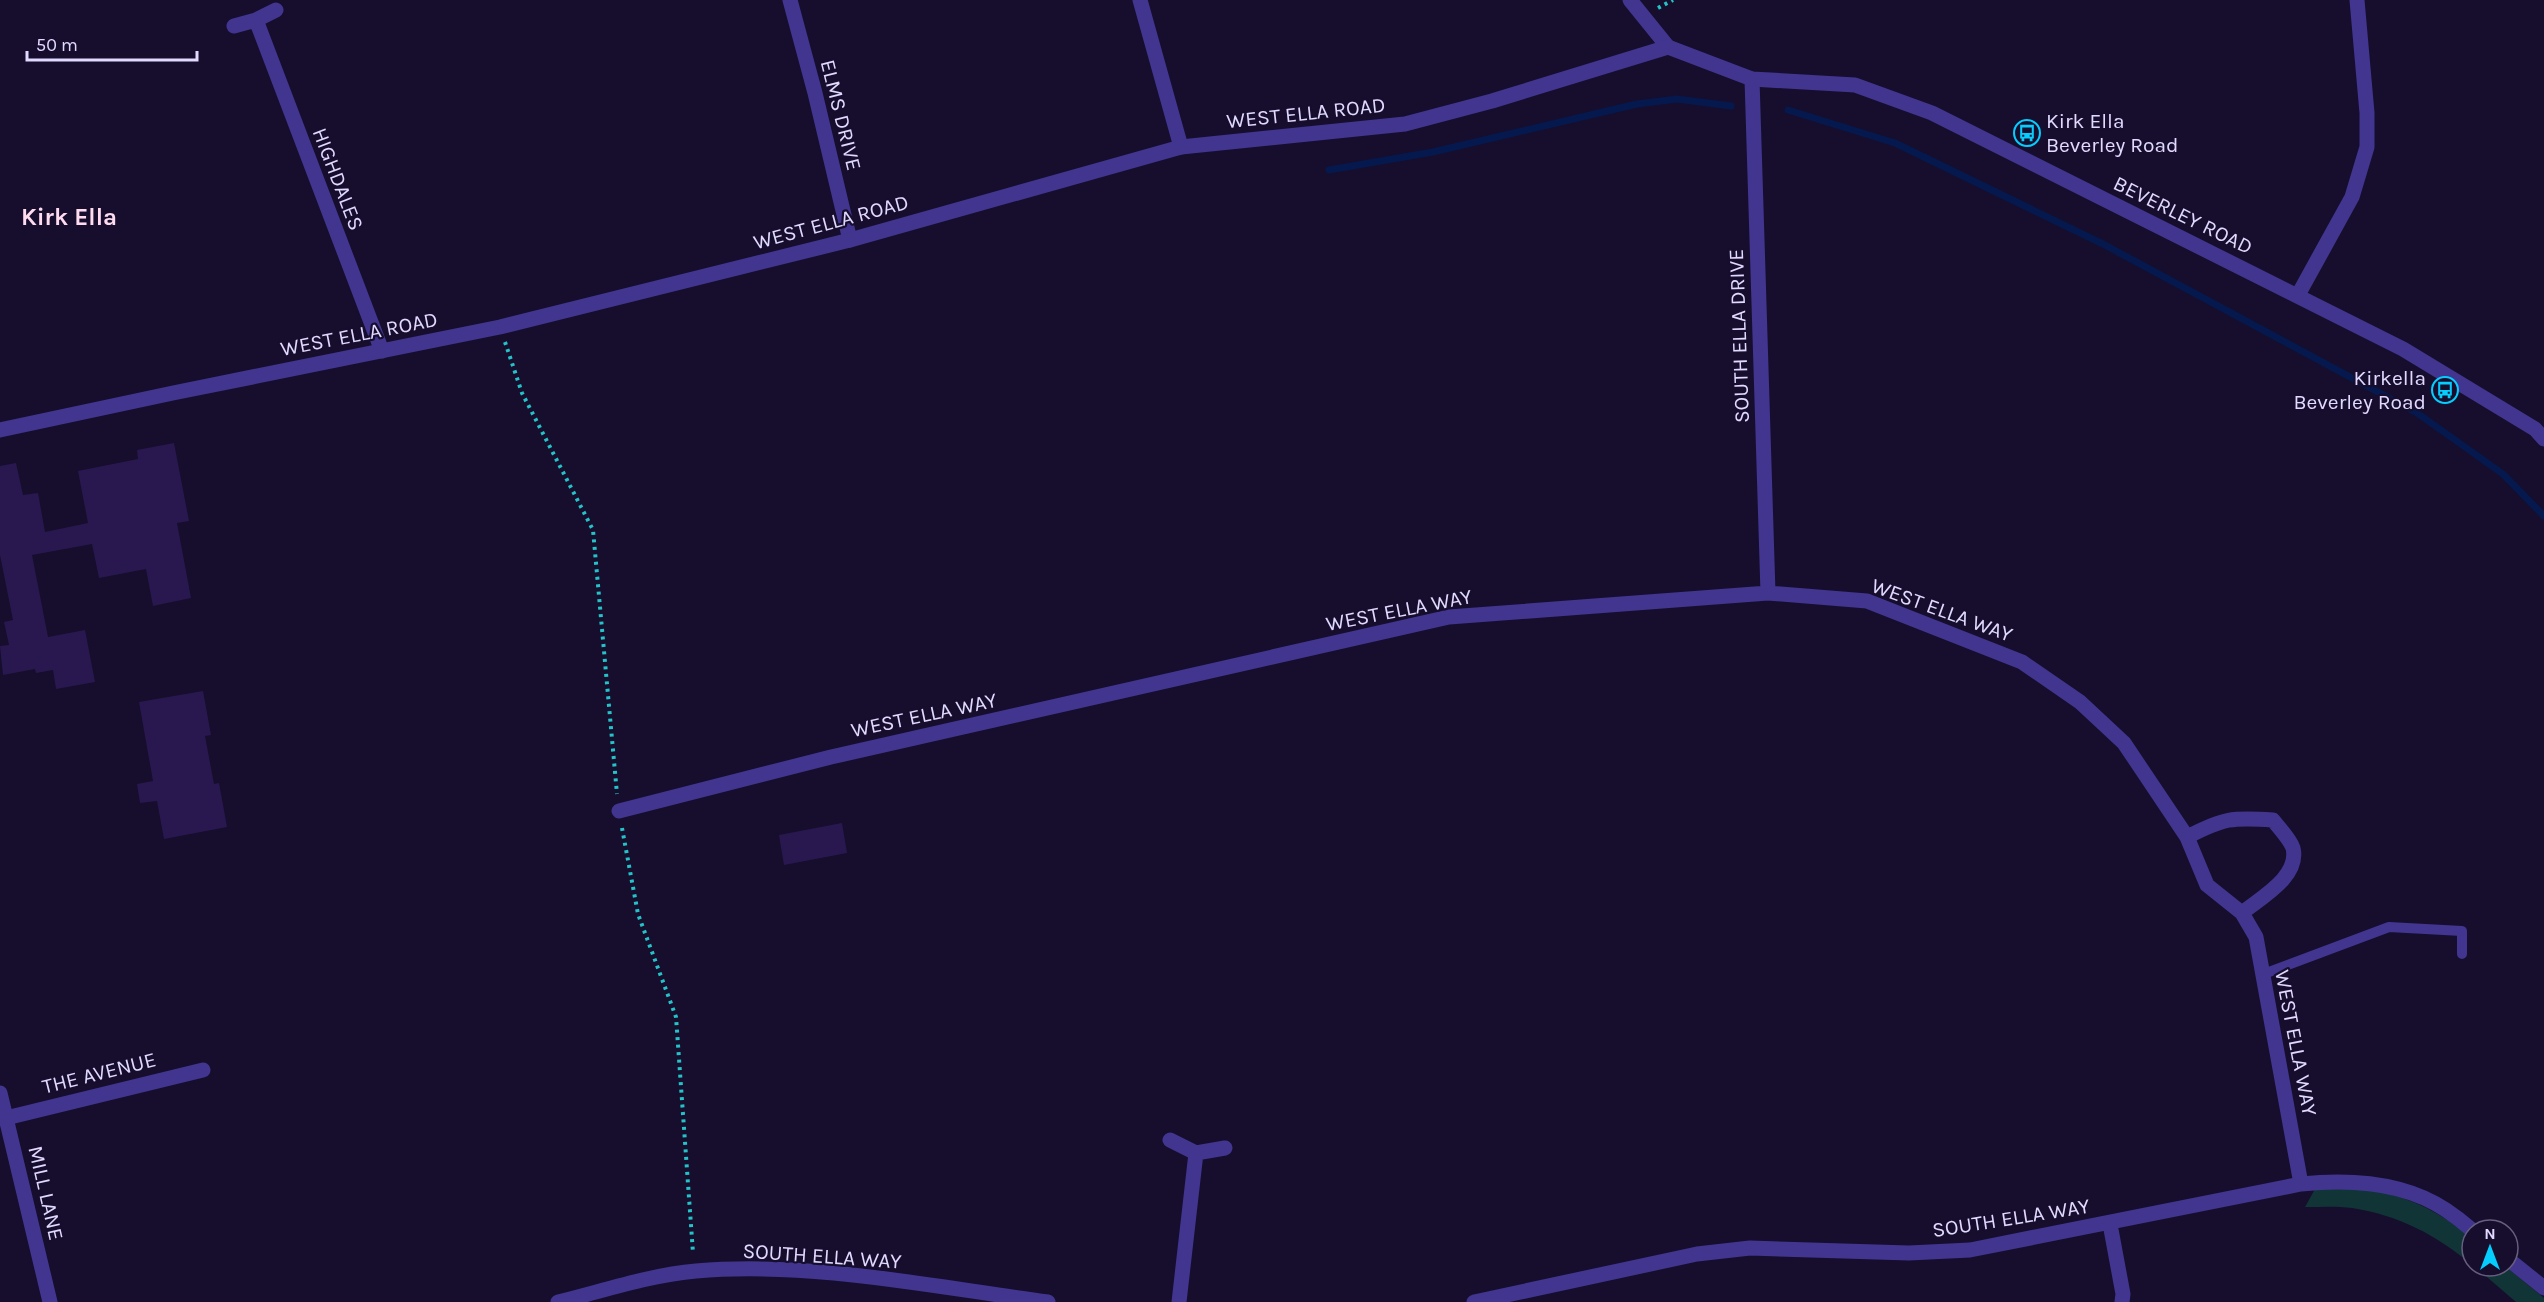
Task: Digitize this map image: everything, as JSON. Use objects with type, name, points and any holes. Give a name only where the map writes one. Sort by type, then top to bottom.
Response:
[{"type":"street","name":"ELMS DRIVE","points":[[790,0],[850,240]]},
{"type":"street","points":[[1140,0],[1181,147]]},
{"type":"street","points":[[1630,0],[1668,47]]},
{"type":"street","points":[[2298,295],[2352,197],[2367,147],[2367,113],[2357,0]]},
{"type":"street","points":[[234,26],[256,20],[276,10]]},
{"type":"street","name":"HIGHDALES","points":[[256,20],[382,351]]},
{"type":"street","name":"WEST ELLA ROAD","points":[[0,430],[500,327],[850,240],[1181,147],[1405,124],[1492,101],[1668,47]]},
{"type":"street","name":"BEVERLEY ROAD","points":[[1668,47],[1752,79],[1855,85],[1932,113],[2403,349],[2535,429],[2544,439]]},
{"type":"street","name":"SOUTH ELLA DRIVE","points":[[1752,79],[1768,593]]},
{"type":"street","name":"WEST ELLA WAY","points":[[619,812],[831,757],[1449,617],[1768,593],[1868,601],[2022,662],[2080,702],[2124,743],[2187,837],[2207,885],[2242,913],[2256,937],[2261,975],[2301,1184]]},
{"type":"street","points":[[2187,837],[2216,822],[2239,817],[2273,820],[2293,847],[2293,862],[2276,888],[2242,913]]},
{"type":"street","name":"THE AVENUE","points":[[5,1129],[203,1070]]},
{"type":"street","name":"MILL LANE","points":[[0,1093],[5,1129],[50,1302]]},
{"type":"street","points":[[1170,1140],[1196,1153],[1225,1148]]},
{"type":"street","points":[[1179,1302],[1196,1153]]},
{"type":"street","name":"SOUTH ELLA WAY","points":[[1474,1302],[1697,1254],[1750,1248],[1941,1252],[1970,1250],[2301,1184],[2356,1182],[2402,1190],[2446,1209],[2460,1220]]},
{"type":"street","points":[[2109,1224],[2123,1294],[2122,1302]]},
{"type":"street","name":"SOUTH ELLA WAY","points":[[558,1302],[694,1271],[751,1269],[860,1277],[1048,1302]]},
{"type":"street","points":[[2520,1269],[2544,1288]]},
{"type":"lane","points":[[2261,975],[2389,927],[2462,931],[2462,954]]},
{"type":"green space","points":[[2315,1189],[2362,1189],[2407,1199],[2434,1212],[2460,1229],[2460,1255],[2416,1228],[2369,1211],[2346,1207],[2305,1207]]},
{"type":"green space","points":[[2488,1278],[2520,1278],[2544,1298],[2544,1302],[2516,1302]]},
{"type":"building","points":[[174,443],[189,521],[177,523],[191,598],[153,606],[146,569],[99,578],[92,544],[32,555],[48,637],[85,630],[95,682],[56,689],[53,670],[36,673],[35,669],[3,675],[0,646],[9,645],[4,622],[13,620],[0,555],[0,466],[16,463],[23,495],[38,493],[45,532],[88,523],[78,471],[138,459],[137,450]]},
{"type":"building","points":[[203,691],[211,735],[205,736],[214,784],[219,783],[227,827],[164,839],[157,801],[140,803],[137,784],[153,781],[139,702]]},
{"type":"building","points":[[842,823],[847,853],[784,865],[779,835]]},
{"type":"waterway","points":[[1329,170],[1433,152],[1637,104],[1677,99],[1731,106]]},
{"type":"waterway","points":[[1788,110],[1895,143],[2103,244],[2417,413],[2503,474],[2544,516]]},
{"type":"place","name":"Kirk Ella Beverley Road","points":[[2027,133]]},
{"type":"place","name":"Kirkella Beverley Road","points":[[2445,390]]},
{"type":"district","name":"Kirk Ella","points":[[69,217]]}]
